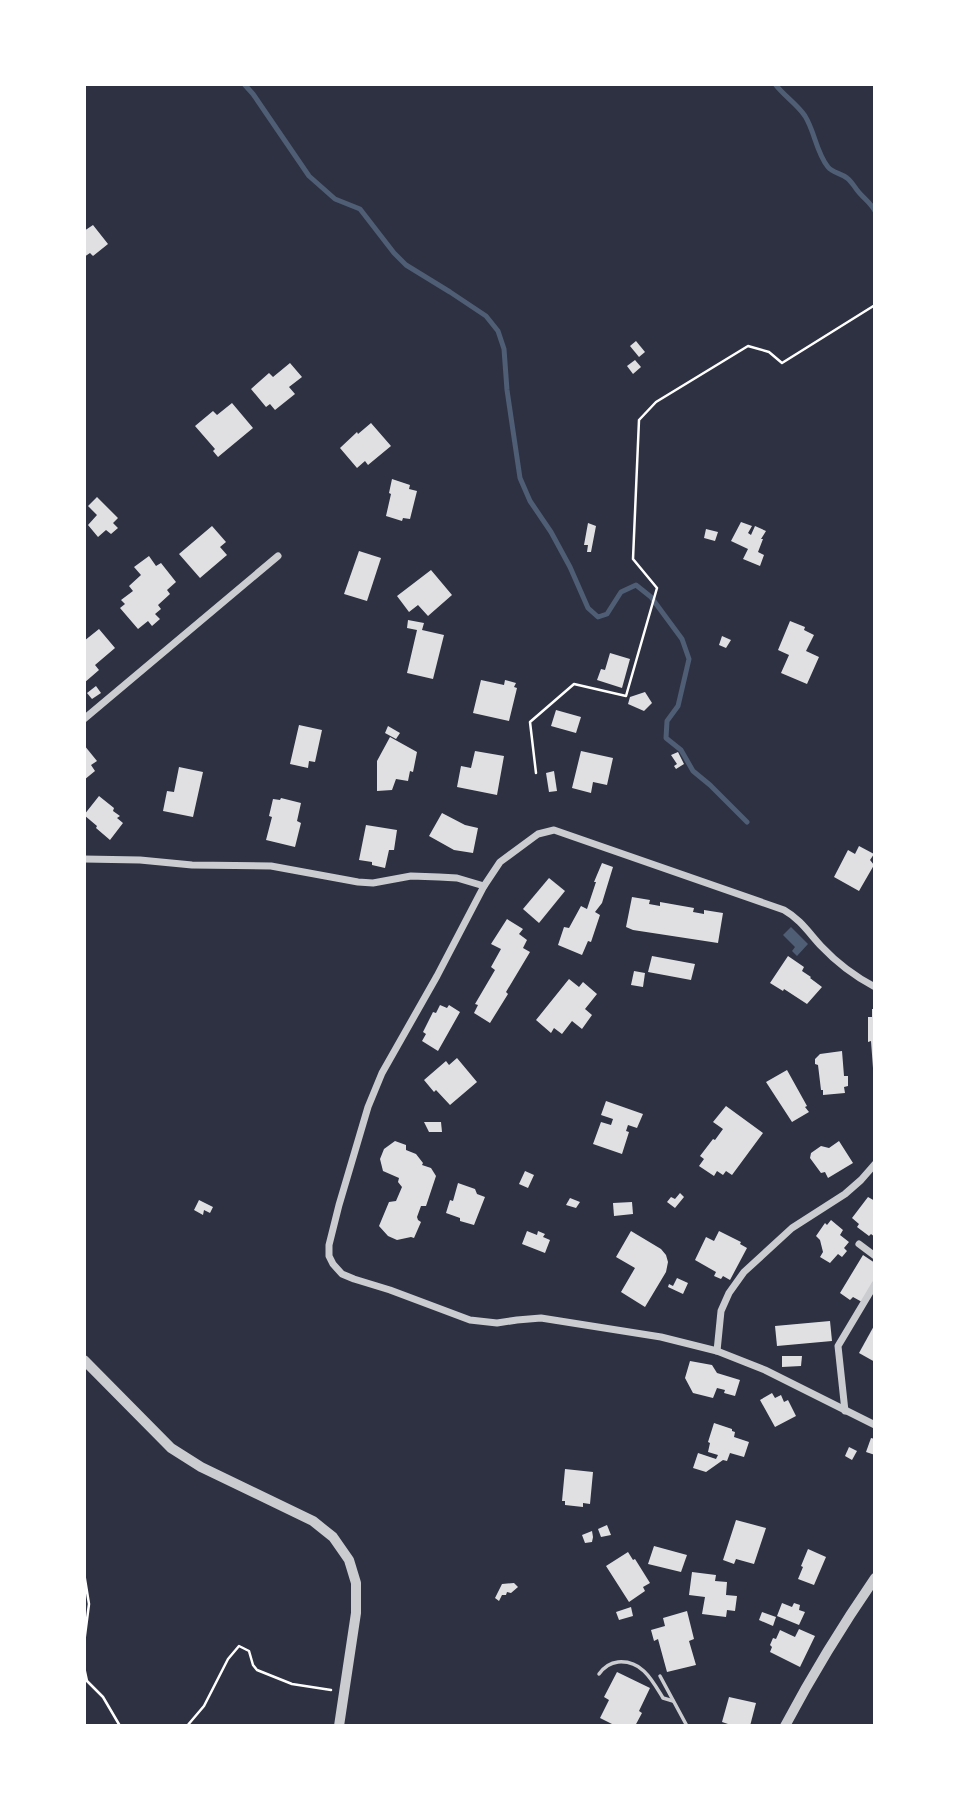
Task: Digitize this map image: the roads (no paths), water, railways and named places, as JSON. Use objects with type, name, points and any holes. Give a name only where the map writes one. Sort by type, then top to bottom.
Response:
[{"type":"street","points":[[84,719],[278,556]]},
{"type":"street","points":[[875,987],[845,969],[795,916],[784,910],[554,830],[538,834],[500,862],[484,886],[382,1073],[368,1107],[329,1245],[333,1264],[342,1274],[470,1320],[497,1323],[541,1318],[660,1336],[717,1351],[765,1370],[875,1426]]},
{"type":"street","points":[[84,859],[271,866],[373,883],[411,876],[457,878],[484,886]]},
{"type":"street","points":[[717,1351],[721,1311],[729,1293],[744,1272],[792,1228],[845,1194],[875,1164]]},
{"type":"street","points":[[859,1244],[875,1256]]},
{"type":"street","points":[[845,1411],[838,1346],[875,1284]]},
{"type":"street","points":[[84,1360],[171,1448],[201,1467],[313,1521],[333,1537],[349,1560],[356,1583],[356,1612],[340,1726]]},
{"type":"street","points":[[785,1726],[806,1685],[875,1578]]},
{"type":"lane","points":[[599,1674],[609,1664],[621,1662],[637,1665],[647,1672],[663,1698],[673,1701]]},
{"type":"lane","points":[[660,1676],[687,1726]]},
{"type":"water","points":[[791,927],[808,944],[797,956],[792,951],[795,947],[783,935]]},
{"type":"waterway","points":[[244,84],[309,176],[335,199],[360,209],[406,265],[486,316],[498,331],[504,349],[520,478],[530,501],[570,567],[588,608],[598,617],[607,614],[621,592],[636,585],[651,597],[682,639],[689,659],[678,706],[667,721],[666,738],[681,750],[693,771],[747,822]]},
{"type":"waterway","points":[[775,84],[805,116],[828,167],[848,179],[875,211]]}]
